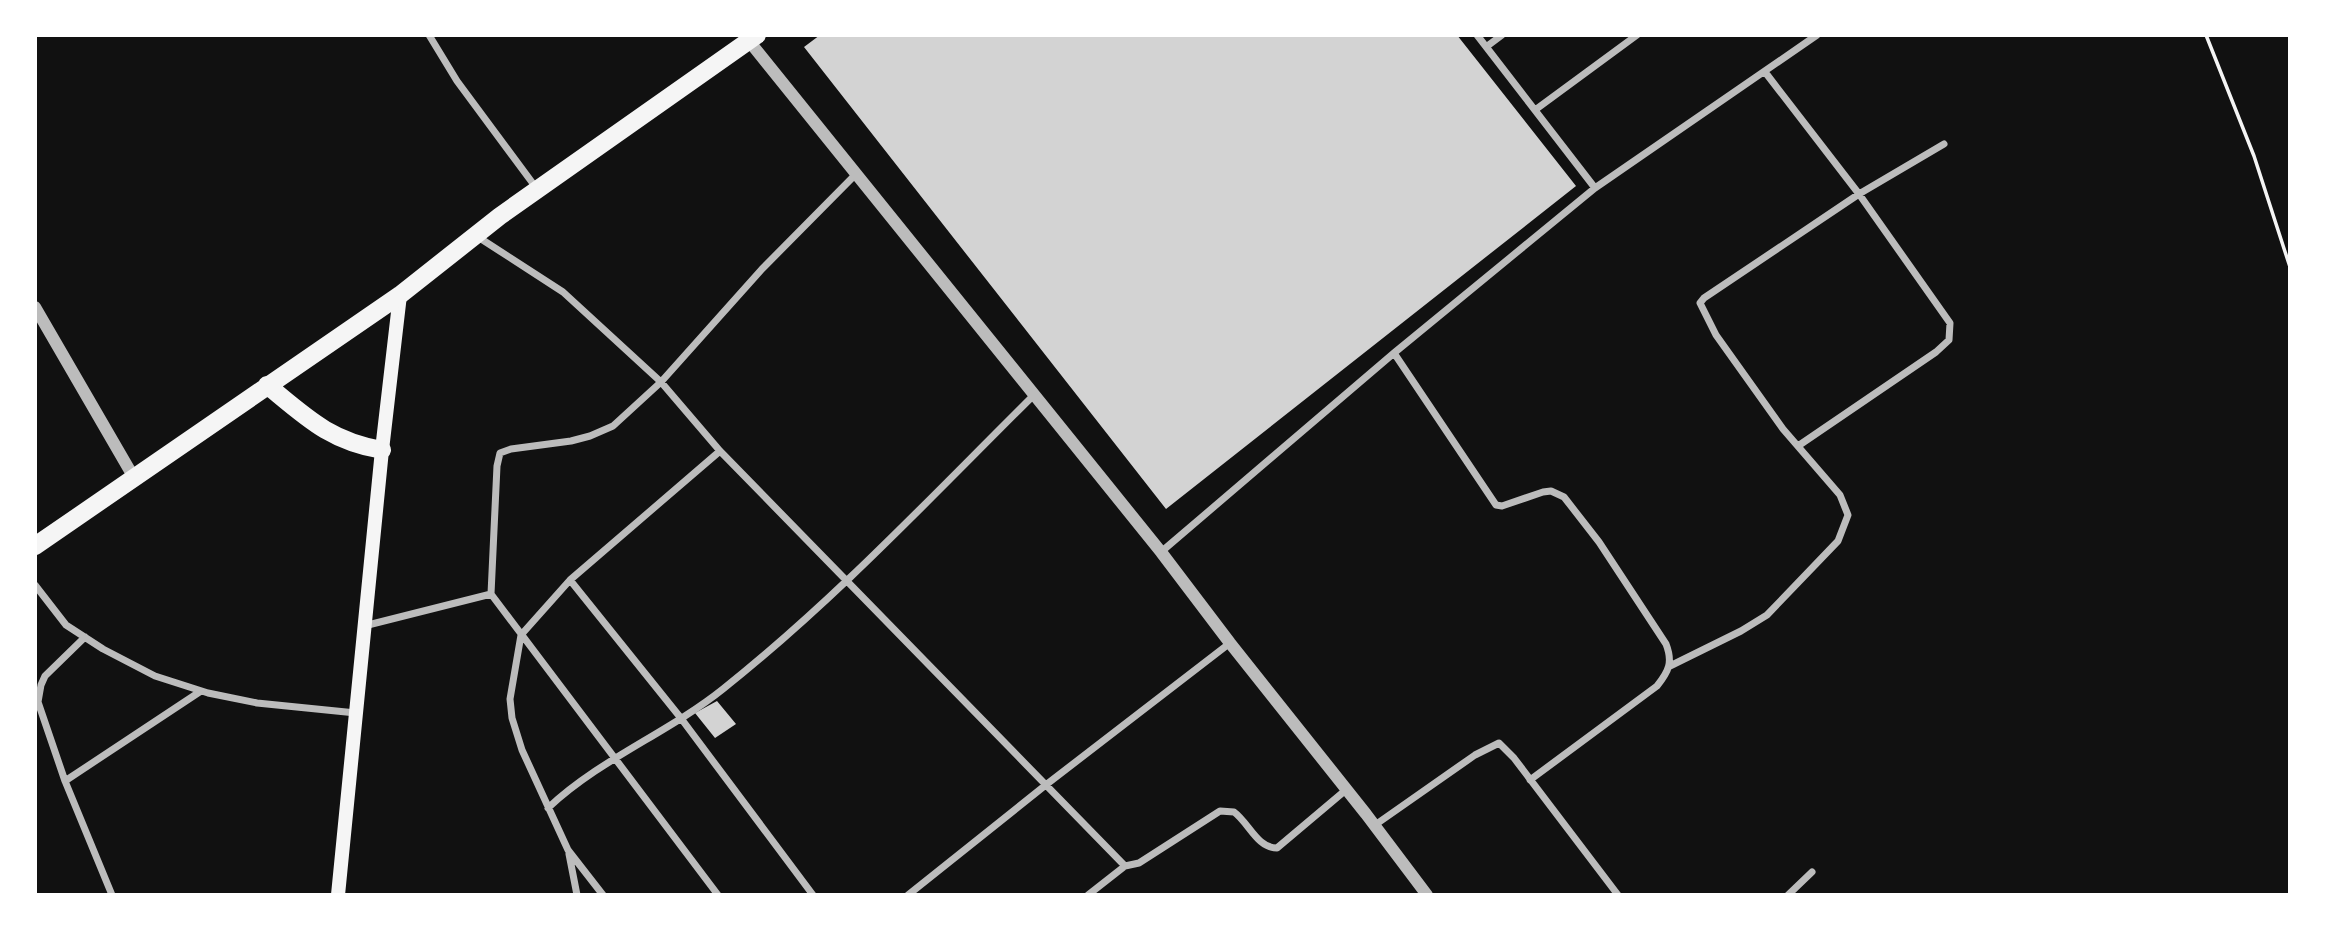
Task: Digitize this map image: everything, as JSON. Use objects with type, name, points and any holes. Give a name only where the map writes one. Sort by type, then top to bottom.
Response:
[{"type":"main road","points":[[35,546],[400,295],[475,235],[753,38]]},
{"type":"main road","points":[[338,895],[400,295]]},
{"type":"main road","points":[[267,385],[337,438],[358,446],[382,450]]},
{"type":"street","points":[[429,35],[457,81],[538,190]]},
{"type":"street","points":[[1477,35],[1595,188]]},
{"type":"street","points":[[1486,47],[1502,35]]},
{"type":"street","points":[[1535,110],[1637,35]]},
{"type":"street","points":[[1161,552],[1595,188],[1817,35]]},
{"type":"street","points":[[753,38],[856,174],[1161,552],[1427,895]]},
{"type":"street","points":[[1765,72],[1859,194],[1951,323],[1949,340],[1936,352],[1798,446]]},
{"type":"street","points":[[1670,666],[1767,615],[1838,541],[1848,515],[1840,495],[1798,446],[1716,335],[1700,303],[1859,194],[1944,144]]},
{"type":"street","points":[[718,895],[491,594],[497,466],[500,453],[511,449],[571,441],[612,426],[661,382],[762,269],[856,174]]},
{"type":"street","points":[[475,235],[563,292],[661,382],[720,451],[1125,866]]},
{"type":"street","points":[[35,307],[134,476]]},
{"type":"street","points":[[1394,354],[1496,505],[1502,506],[1543,492],[1551,491],[1564,496],[1599,542],[1666,643],[1670,654],[1667,674],[1657,686],[1530,780]]},
{"type":"street","points":[[548,808],[564,793],[615,758],[721,691],[848,581],[1035,394]]},
{"type":"street","points":[[603,895],[568,850],[522,751],[512,718],[511,686],[521,635],[570,580],[720,451]]},
{"type":"street","points":[[570,580],[680,717],[813,895]]},
{"type":"street","points":[[35,584],[66,625],[155,676],[201,691],[257,703],[356,713]]},
{"type":"street","points":[[364,626],[491,594]]},
{"type":"street","points":[[85,637],[46,677],[39,691],[38,702],[65,781],[113,895]]},
{"type":"street","points":[[908,895],[1230,643]]},
{"type":"street","points":[[65,781],[201,691]]},
{"type":"street","points":[[1375,825],[1475,755],[1496,743],[1503,745],[1618,895]]},
{"type":"street","points":[[1089,895],[1125,866],[1139,863],[1224,810],[1239,816],[1266,846],[1277,848],[1347,789]]},
{"type":"street","points":[[568,850],[577,895]]},
{"type":"street","points":[[1788,895],[1812,872]]},
{"type":"path","points":[[2206,35],[2237,107],[2290,267]]},
{"type":"building","points":[[820,35],[1457,35],[1576,186],[1166,509],[804,47]]},
{"type":"building","points":[[717,701],[736,724],[715,738],[695,713]]}]
